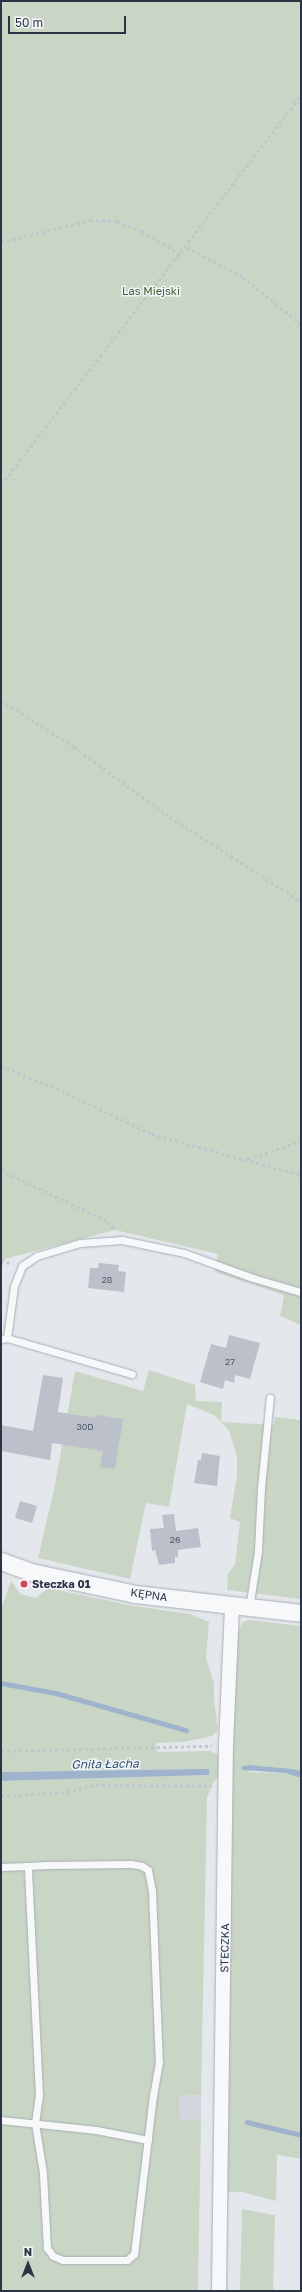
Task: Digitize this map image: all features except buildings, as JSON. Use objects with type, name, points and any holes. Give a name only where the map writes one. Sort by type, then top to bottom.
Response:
[{"type":"street","name":"KĘPNA","points":[[1,1561],[31,1572],[135,1594],[301,1613]]},
{"type":"street","name":"STECZKA","points":[[219,2291],[227,1786],[226,1745],[232,1606]]},
{"type":"lane","points":[[132,1374],[4,1339],[14,1286],[22,1266],[37,1256],[80,1243],[122,1240],[184,1253],[253,1278],[301,1292]]},
{"type":"lane","points":[[249,1608],[258,1551],[261,1488],[270,1397]]},
{"type":"lane","points":[[1,1867],[28,1866],[131,1864],[142,1866],[148,1870],[152,1891],[160,2062],[148,2140],[134,2254],[127,2260],[64,2260],[53,2256],[47,2248],[43,2173],[35,2123],[39,2095],[28,1866]]},
{"type":"lane","points":[[1,2120],[96,2130],[148,2140]]},
{"type":"path","points":[[1,485],[181,255],[301,96]]},
{"type":"path","points":[[1,242],[90,220],[117,221],[142,231],[181,255]]},
{"type":"path","points":[[187,247],[243,277],[301,324]]},
{"type":"path","points":[[1,700],[74,747],[170,817],[301,901]]},
{"type":"path","points":[[1,1066],[67,1093],[152,1134],[248,1159],[301,1175]]},
{"type":"path","points":[[248,1159],[301,1141]]},
{"type":"path","points":[[1,1170],[108,1222],[121,1235],[122,1240]]},
{"type":"path","points":[[1,1750],[40,1751],[226,1745]]},
{"type":"path","points":[[1,1796],[66,1792],[96,1785],[227,1786]]},
{"type":"shaded area","points":[[201,2095],[201,2119],[180,2120],[179,2096]]},
{"type":"green space","name":"Las Miejski","points":[[1,1],[301,1],[301,1325],[280,1316],[284,1295],[215,1272],[218,1254],[115,1230],[5,1259],[1,1269]]},
{"type":"green space","points":[[149,1370],[195,1385],[196,1401],[222,1402],[221,1422],[274,1425],[275,1417],[301,1420],[301,1599],[227,1590],[228,1574],[235,1564],[240,1522],[230,1518],[237,1476],[237,1456],[229,1431],[214,1415],[187,1404],[169,1507],[146,1503],[130,1579],[38,1558],[55,1485],[75,1371],[143,1391]]},
{"type":"green space","points":[[11,1581],[20,1594],[36,1598],[48,1588],[133,1606],[190,1614],[209,1622],[206,1658],[214,1683],[214,1701],[218,1730],[212,1736],[183,1742],[156,1743],[157,1752],[210,1751],[217,1754],[220,1758],[219,1777],[213,1782],[207,1798],[201,2095],[179,2096],[180,2120],[201,2119],[198,2291],[1,2291],[1,1781],[209,1775],[199,1769],[1,1772],[1,1609]]},
{"type":"green space","points":[[249,1620],[301,1626],[301,1771],[245,1765],[249,1772],[285,1773],[301,1778],[301,2159],[277,2155],[276,2201],[242,2192],[226,2192],[234,1672],[238,1633],[243,1622]]},
{"type":"green space","points":[[242,2209],[275,2215],[273,2291],[240,2291]]},
{"type":"water","points":[[249,1765],[301,1771],[301,1778],[285,1773],[242,1770],[242,1766]]},
{"type":"water","name":"Gniła Łacha","points":[[209,1769],[209,1775],[1,1781],[1,1772]]},
{"type":"waterway","points":[[1,1683],[56,1693],[186,1730]]},
{"type":"waterway","points":[[247,2122],[301,2135]]},
{"type":"place","name":"Steczka 01","points":[[24,1584]]}]
